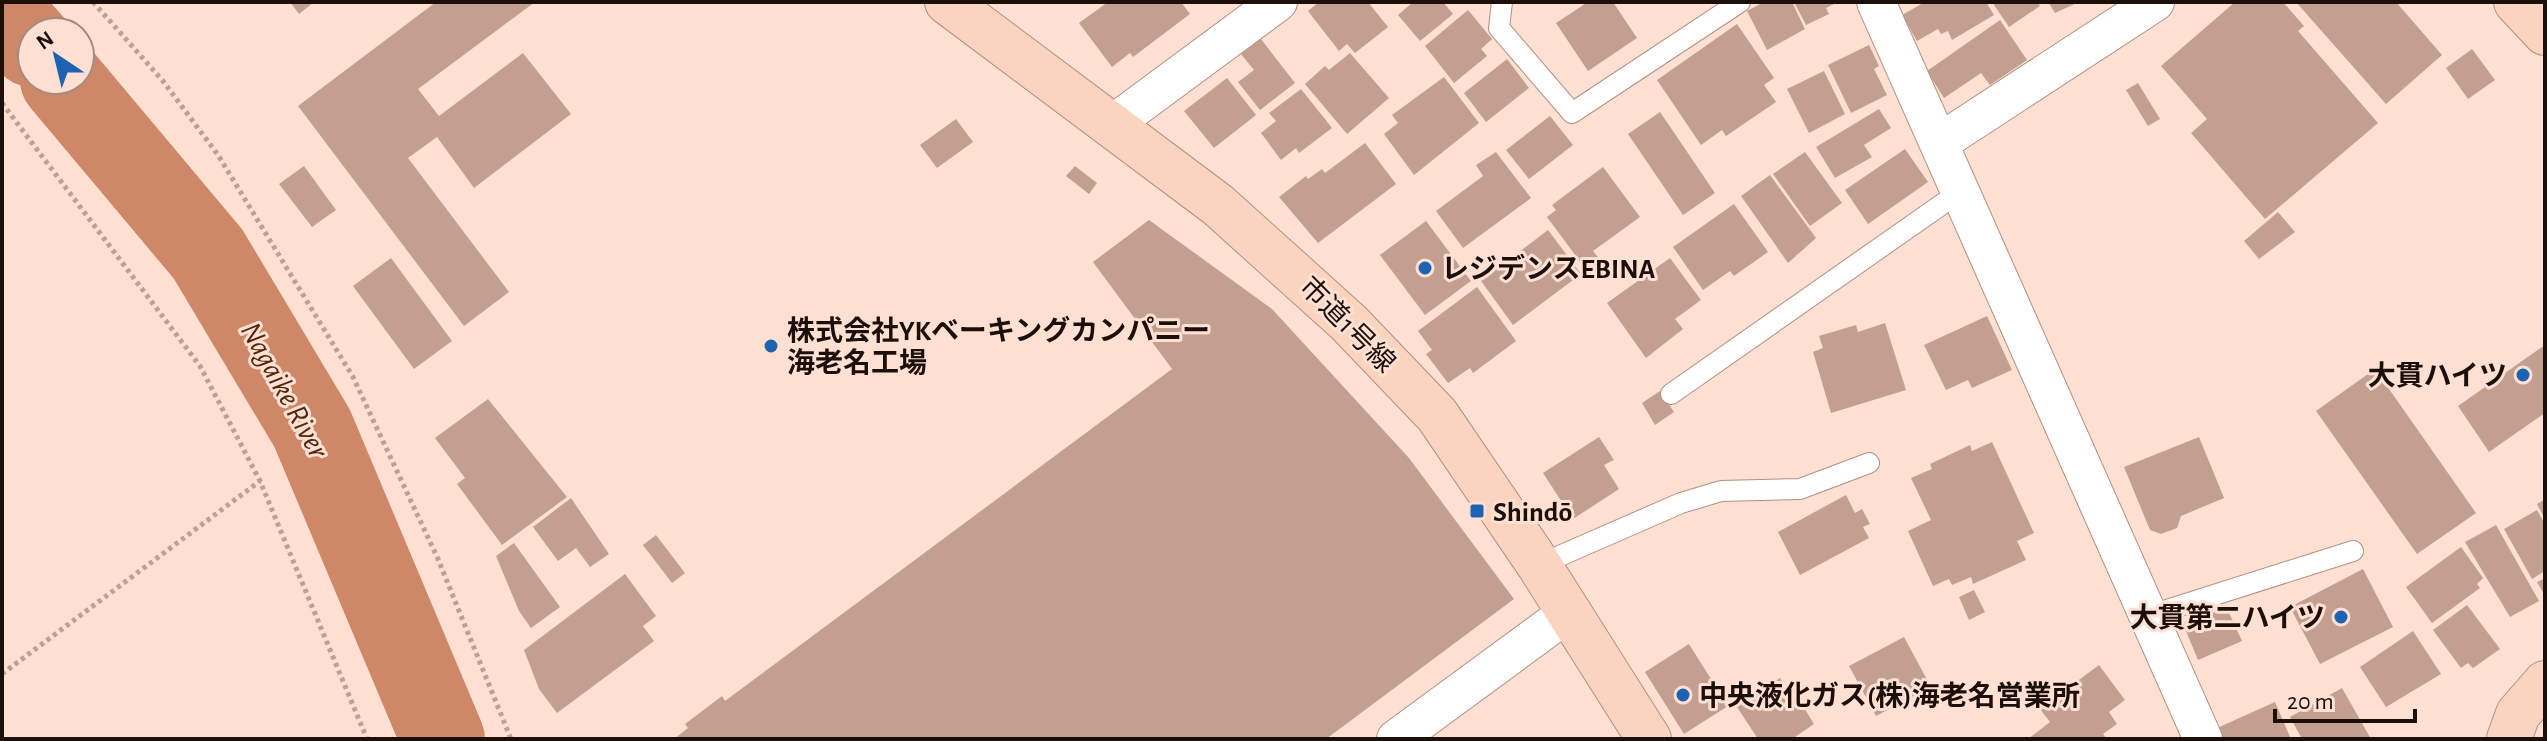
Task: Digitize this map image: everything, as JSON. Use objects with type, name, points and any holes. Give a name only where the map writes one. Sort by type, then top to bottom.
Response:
[{"type":"street","name":"市道1号線","points":[[947,2],[1218,205],[1349,323],[1437,415],[1539,565],[1649,739]]},
{"type":"street","points":[[1113,124],[1278,2]]},
{"type":"street","points":[[1876,2],[2203,739]]},
{"type":"street","points":[[1939,143],[2155,2]]},
{"type":"street","points":[[2516,2],[2545,33]]},
{"type":"street","points":[[1396,739],[1569,612]]},
{"type":"street","points":[[2509,739],[2518,714],[2545,683]]},
{"type":"lane","points":[[1502,2],[1499,28],[1572,113],[1740,2]]},
{"type":"lane","points":[[1671,394],[1961,191]]},
{"type":"lane","points":[[1539,565],[1681,503],[1721,491],[1800,489],[1869,463]]},
{"type":"lane","points":[[2148,616],[2353,551]]},
{"type":"path","points":[[93,2],[163,81],[218,155],[353,377],[438,559],[511,739]]},
{"type":"path","points":[[2,103],[200,366],[260,481],[367,739]]},
{"type":"path","points":[[2,674],[260,481]]},
{"type":"building","points":[[290,2],[314,2],[299,14]]},
{"type":"building","points":[[436,2],[535,2],[418,89],[439,116],[523,53],[571,114],[474,188],[437,137],[408,158],[509,292],[464,326],[298,106]]},
{"type":"building","points":[[1108,2],[1181,2],[1190,14],[1133,57],[1130,53],[1112,67],[1079,23]]},
{"type":"building","points":[[1319,2],[1368,2],[1388,27],[1355,53],[1347,44],[1339,51],[1308,11]]},
{"type":"building","points":[[1413,2],[1443,2],[1453,14],[1420,41],[1398,15]]},
{"type":"building","points":[[1588,2],[1613,2],[1637,38],[1588,71],[1556,23]]},
{"type":"building","points":[[1764,2],[1792,2],[1805,29],[1767,50],[1747,11]]},
{"type":"building","points":[[1794,2],[1838,2],[1826,8],[1829,14],[1806,25]]},
{"type":"building","points":[[1925,2],[1986,2],[1994,15],[1952,40],[1948,31],[1941,34],[1938,29],[1917,41],[1902,15]]},
{"type":"building","points":[[1992,2],[2037,2],[2040,6],[2009,27]]},
{"type":"building","points":[[2048,2],[2079,2],[2055,13]]},
{"type":"building","points":[[2235,2],[2283,2],[2304,26],[2298,31],[2378,123],[2265,219],[2191,133],[2207,119],[2161,66]]},
{"type":"building","points":[[2296,2],[2396,2],[2442,55],[2386,104]]},
{"type":"building","points":[[1468,10],[1492,39],[1481,49],[1487,56],[1454,83],[1425,46]]},
{"type":"building","points":[[2000,20],[2027,60],[1990,85],[1981,73],[1944,98],[1927,71]]},
{"type":"building","points":[[1737,24],[1774,78],[1764,85],[1776,102],[1726,136],[1722,130],[1701,145],[1657,80]]},
{"type":"building","points":[[1261,39],[1295,83],[1260,110],[1238,82],[1254,70],[1241,54]]},
{"type":"building","points":[[1869,45],[1879,66],[1874,69],[1887,95],[1851,113],[1828,65]]},
{"type":"building","points":[[2472,49],[2495,80],[2468,99],[2446,68]]},
{"type":"building","points":[[1350,53],[1389,98],[1347,134],[1305,84],[1325,66],[1329,70]]},
{"type":"building","points":[[1507,59],[1529,88],[1486,122],[1464,93]]},
{"type":"building","points":[[1824,71],[1845,114],[1809,133],[1787,89]]},
{"type":"building","points":[[1444,77],[1479,123],[1414,175],[1384,134],[1398,123],[1392,115]]},
{"type":"building","points":[[1227,78],[1256,115],[1214,148],[1184,111]]},
{"type":"building","points":[[2138,83],[2160,119],[2148,126],[2126,90]]},
{"type":"building","points":[[1301,89],[1332,128],[1299,153],[1296,148],[1281,160],[1261,133],[1276,121],[1269,113]]},
{"type":"building","points":[[1879,109],[1891,128],[1864,145],[1872,157],[1835,178],[1816,147]]},
{"type":"building","points":[[1660,112],[1715,193],[1683,215],[1628,134]]},
{"type":"building","points":[[1550,116],[1573,145],[1529,179],[1506,150]]},
{"type":"building","points":[[956,119],[973,142],[937,168],[920,145]]},
{"type":"building","points":[[1365,143],[1396,184],[1318,243],[1279,197],[1306,176],[1308,179],[1322,169],[1325,173]]},
{"type":"building","points":[[1905,149],[1928,182],[1868,224],[1845,190]]},
{"type":"building","points":[[1496,152],[1531,198],[1463,248],[1436,211],[1483,176],[1476,165]]},
{"type":"building","points":[[1805,152],[1842,203],[1810,226],[1773,174]]},
{"type":"building","points":[[304,166],[336,210],[312,227],[279,184]]},
{"type":"building","points":[[1075,166],[1097,183],[1089,194],[1066,176]]},
{"type":"building","points":[[1603,167],[1640,217],[1593,251],[1601,261],[1587,271],[1547,217],[1556,210],[1552,205]]},
{"type":"building","points":[[1770,175],[1816,238],[1788,263],[1741,196]]},
{"type":"building","points":[[1734,204],[1768,252],[1734,276],[1730,271],[1703,290],[1673,247]]},
{"type":"building","points":[[2278,212],[2295,232],[2259,259],[2244,241]]},
{"type":"building","points":[[1149,220],[1272,309],[1409,458],[1514,599],[1326,739],[674,739],[688,728],[685,724],[722,696],[725,701],[1172,369],[1093,262]]},
{"type":"building","name":"レジデンスEBINA","points":[[1426,221],[1471,281],[1425,315],[1380,255]]},
{"type":"building","points":[[1548,230],[1581,274],[1513,325],[1481,281]]},
{"type":"building","points":[[391,258],[452,341],[414,369],[353,286]]},
{"type":"building","points":[[1670,258],[1701,300],[1675,319],[1683,329],[1646,358],[1607,303]]},
{"type":"building","points":[[1477,287],[1516,341],[1473,373],[1470,368],[1448,383],[1426,354],[1432,350],[1418,331]]},
{"type":"building","points":[[1987,316],[2012,370],[1972,388],[1968,380],[1946,390],[1924,345]]},
{"type":"building","points":[[1885,323],[1906,390],[1831,413],[1813,352],[1823,348],[1819,336],[1856,325],[1858,332]]},
{"type":"building","name":"大貫ハイツ","points":[[2545,345],[2545,413],[2489,452],[2458,406]]},
{"type":"building","points":[[2375,369],[2476,513],[2417,554],[2316,411]]},
{"type":"building","points":[[1660,391],[1674,412],[1655,425],[1642,403]]},
{"type":"building","points":[[488,399],[567,497],[502,545],[457,484],[465,478],[435,438]]},
{"type":"building","points":[[1599,437],[1614,460],[1604,465],[1619,489],[1573,519],[1543,473]]},
{"type":"building","points":[[2199,437],[2224,498],[2181,516],[2177,528],[2161,534],[2150,530],[2124,467]]},
{"type":"building","points":[[1992,442],[2034,533],[2017,541],[2026,560],[1973,584],[1971,577],[1952,585],[1949,579],[1933,586],[1908,531],[1931,520],[1911,478],[1932,469],[1930,464],[1970,445],[1972,451]]},
{"type":"building","points":[[1846,495],[1855,513],[1862,509],[1870,524],[1863,527],[1869,538],[1800,575],[1778,532]]},
{"type":"building","points":[[571,498],[609,554],[590,567],[576,548],[558,561],[533,527]]},
{"type":"building","points":[[2545,499],[2545,519],[2537,504]]},
{"type":"building","points":[[2537,510],[2545,524],[2545,571],[2532,579],[2504,529]]},
{"type":"building","points":[[2496,525],[2539,601],[2510,617],[2465,542]]},
{"type":"building","points":[[656,535],[685,573],[672,583],[643,545]]},
{"type":"building","points":[[514,543],[560,607],[531,628],[519,611],[496,556]]},
{"type":"building","points":[[2461,547],[2483,578],[2477,584],[2480,588],[2432,623],[2406,587]]},
{"type":"building","name":"大貫第二ハイツ","points":[[2363,569],[2393,627],[2320,664],[2290,607]]},
{"type":"building","points":[[625,574],[656,616],[643,626],[654,641],[557,713],[539,689],[524,650]]},
{"type":"building","points":[[2545,578],[2545,596],[2537,582]]},
{"type":"building","points":[[1974,590],[1985,612],[1969,620],[1959,597]]},
{"type":"building","points":[[2467,605],[2500,649],[2473,668],[2468,663],[2461,668],[2433,630]]},
{"type":"building","points":[[2227,608],[2242,641],[2198,660],[2185,622]]},
{"type":"building","points":[[2413,631],[2441,674],[2386,707],[2360,667]]},
{"type":"building","points":[[1904,637],[1931,687],[1876,716],[1849,666]]},
{"type":"building","points":[[1689,644],[1728,706],[1684,734],[1645,672]]},
{"type":"building","points":[[2099,665],[2125,700],[2109,712],[2117,724],[2103,734],[2107,739],[2028,739],[2050,722],[2040,709]]},
{"type":"building","points":[[1780,678],[1790,695],[1795,693],[1814,724],[1792,739],[1758,739],[1737,707]]},
{"type":"building","points":[[2342,688],[2371,739],[2302,739],[2290,717]]},
{"type":"building","points":[[2275,702],[2291,739],[2222,739],[2217,728]]},
{"type":"waterway","name":"Nagaike River","points":[[2,11],[16,27]]},
{"type":"waterway","name":"Nagaike River","points":[[75,96],[208,254],[312,428],[443,739]]},
{"type":"place","name":"レジデンスEBINA","points":[[1425,268]]},
{"type":"place","name":"株式会社YKベーキングカンパニー 海老名工場","points":[[771,346]]},
{"type":"place","name":"大貫ハイツ","points":[[2523,375]]},
{"type":"place","name":"Shindō","points":[[1477,511]]},
{"type":"place","name":"大貫第二ハイツ","points":[[2341,617]]},
{"type":"place","name":"中央液化ガス(株)海老名営業所","points":[[1683,695]]}]
